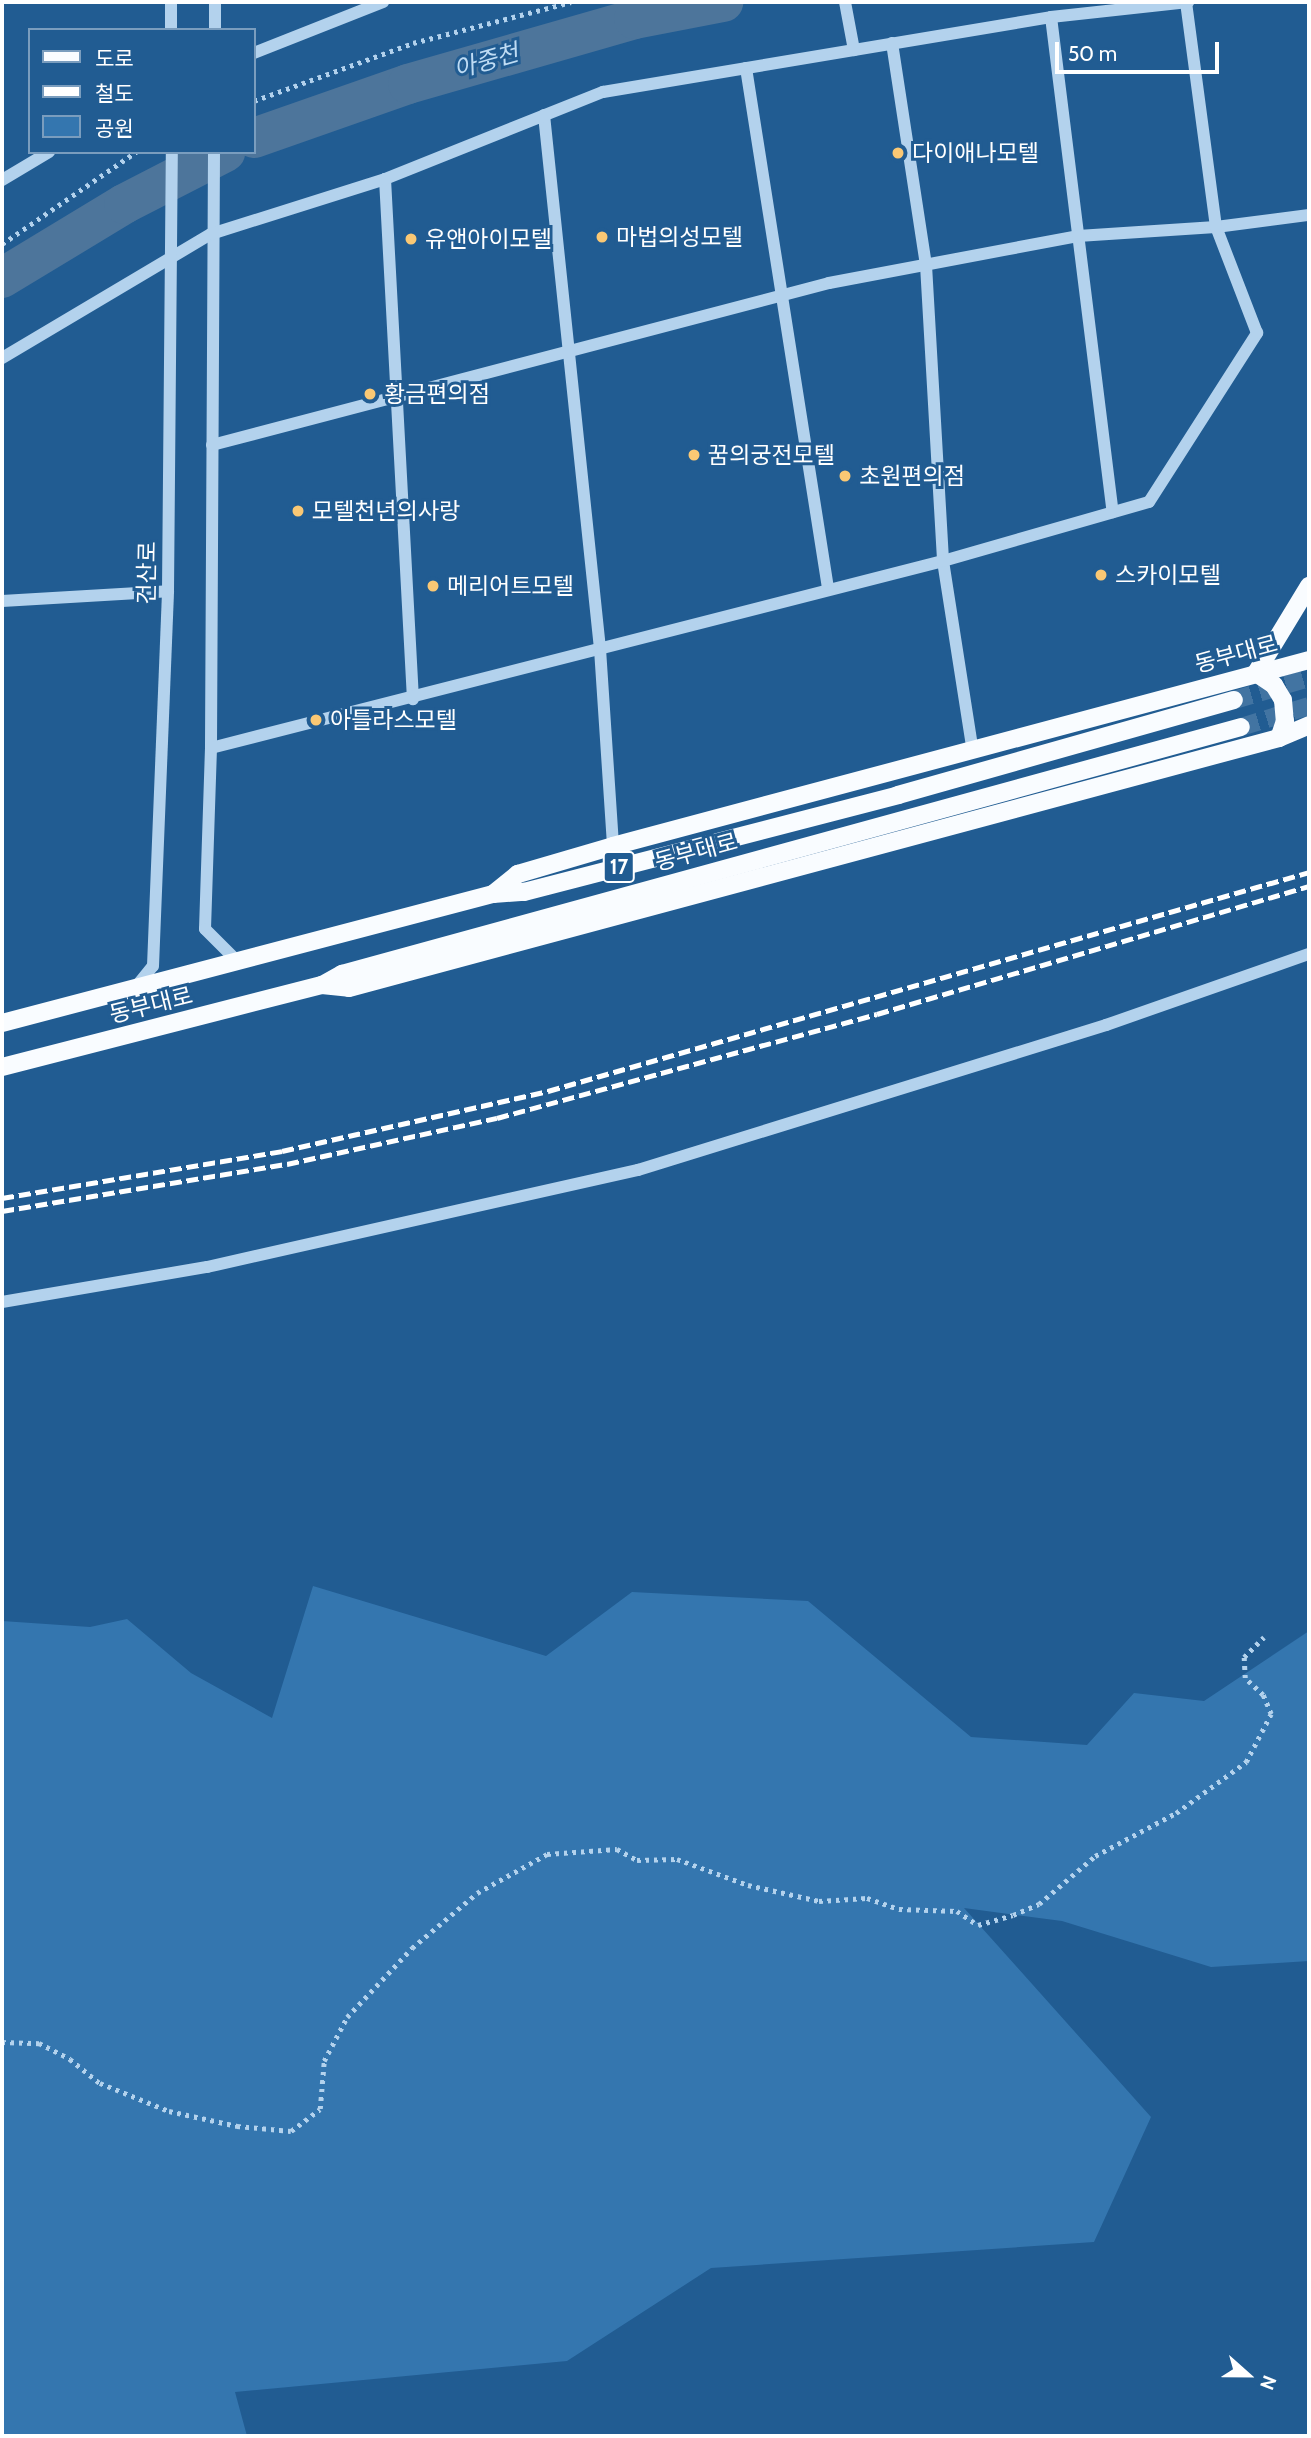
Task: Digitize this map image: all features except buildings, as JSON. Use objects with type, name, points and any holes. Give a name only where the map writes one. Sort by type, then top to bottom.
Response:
[{"type":"main road","points":[[1279,738],[1285,721],[1283,700],[1274,685],[1256,673],[1309,586]]},
{"type":"main road","name":"동부대로","points":[[493,894],[518,874],[613,846],[973,752],[1309,660]]},
{"type":"main road","name":"동부대로","points":[[2,1023],[493,894],[524,892],[898,795],[1234,700]]},
{"type":"main road","points":[[322,985],[349,988],[1279,738],[1309,726]]},
{"type":"main road","name":"동부대로","points":[[2,1067],[322,985],[342,974],[1241,727]]},
{"type":"street","points":[[171,28],[172,2]]},
{"type":"street","points":[[215,2],[215,28]]},
{"type":"street","points":[[256,52],[383,2]]},
{"type":"street","points":[[845,2],[854,49]]},
{"type":"street","points":[[2,358],[211,234],[385,179],[603,92],[1051,17],[1187,2],[1216,227],[1258,333],[1149,502],[943,561],[828,588],[413,699],[211,748]]},
{"type":"street","points":[[1051,17],[1113,512]]},
{"type":"street","points":[[892,43],[926,264],[943,561],[973,752]]},
{"type":"street","points":[[746,68],[828,588]]},
{"type":"street","points":[[544,115],[600,649],[613,846]]},
{"type":"street","points":[[2,180],[46,154]]},
{"type":"street","name":"건산로","points":[[135,988],[153,966],[168,591],[172,154]]},
{"type":"street","points":[[214,154],[211,234],[211,748],[205,929],[237,961]]},
{"type":"street","points":[[385,179],[413,699]]},
{"type":"street","points":[[212,445],[395,400],[782,295],[926,264],[1078,236],[1216,227],[1309,215]]},
{"type":"street","points":[[2,601],[168,591]]},
{"type":"street","points":[[2,1302],[206,1268],[638,1170],[1106,1025],[1309,954]]},
{"type":"path","points":[[256,100],[413,43],[571,2]]},
{"type":"path","points":[[2,244],[133,154]]},
{"type":"path","points":[[2,2042],[39,2043],[70,2059],[100,2083],[169,2111],[237,2126],[291,2131],[320,2109],[324,2061],[347,2017],[412,1948],[477,1893],[547,1854],[617,1849],[637,1860],[677,1859],[748,1885],[819,1901],[867,1898],[899,1909],[957,1911],[978,1925],[1013,1916],[1039,1904],[1095,1856],[1176,1813],[1246,1762],[1271,1714],[1263,1695],[1245,1678],[1244,1657],[1265,1637]]},
{"type":"green space","points":[[313,1586],[546,1656],[632,1592],[808,1601],[971,1737],[1087,1745],[1134,1693],[1204,1701],[1309,1631],[1309,1961],[1211,1967],[1062,1921],[964,1908],[1151,2117],[1094,2242],[711,2268],[567,2361],[235,2392],[247,2436],[2,2436],[2,1621],[90,1627],[127,1619],[191,1673],[272,1718]]},
{"type":"waterway","name":"아중천","points":[[256,137],[408,84],[634,19],[723,2]]},
{"type":"waterway","name":"아중천","points":[[2,278],[124,204],[221,154]]},
{"type":"tunnel","points":[[1234,700],[1309,678]]},
{"type":"tunnel","points":[[1241,727],[1309,706]]},
{"type":"railway","points":[[2,1198],[282,1151],[548,1091],[1309,872]]},
{"type":"railway","points":[[2,1211],[287,1164],[497,1118],[877,1014],[1309,886]]},
{"type":"place","name":"다이애나모텔","points":[[898,153]]},
{"type":"place","name":"마법의성모텔","points":[[602,237]]},
{"type":"place","name":"유앤아이모텔","points":[[411,239]]},
{"type":"place","name":"황금편의점","points":[[370,394]]},
{"type":"place","name":"꿈의궁전모텔","points":[[694,455]]},
{"type":"place","name":"초원편의점","points":[[845,476]]},
{"type":"place","name":"모텔천년의사랑","points":[[298,511]]},
{"type":"place","name":"스카이모텔","points":[[1101,575]]},
{"type":"place","name":"메리어트모텔","points":[[433,586]]},
{"type":"place","name":"아틀라스모텔","points":[[316,720]]}]
